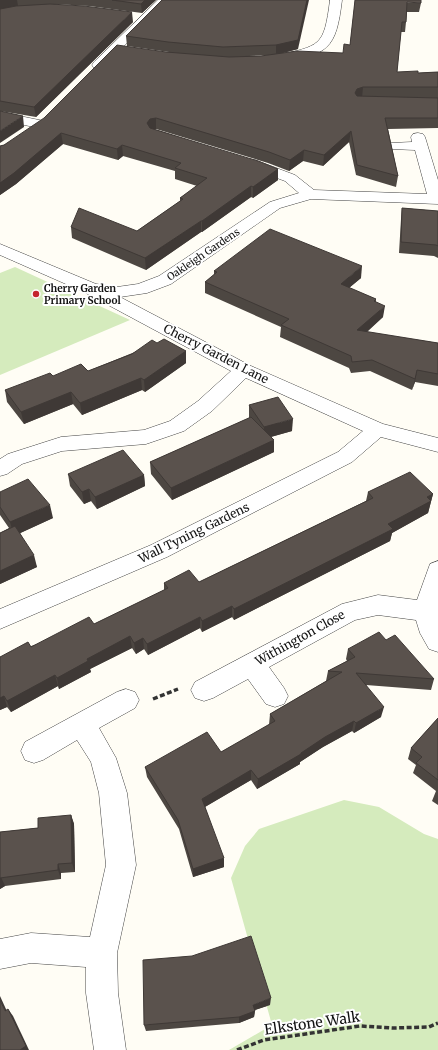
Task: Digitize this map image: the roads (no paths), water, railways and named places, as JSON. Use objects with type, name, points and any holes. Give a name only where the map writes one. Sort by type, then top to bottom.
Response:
[{"type":"street","points":[[87,76],[164,0]]},
{"type":"street","points":[[271,60],[294,57],[313,50],[322,44],[329,37],[336,0]]},
{"type":"street","points":[[129,17],[144,19]]},
{"type":"street","points":[[114,50],[128,52]]},
{"type":"street","points":[[26,134],[50,114]]},
{"type":"street","points":[[0,116],[39,124]]},
{"type":"street","name":"Oakleigh Gardens","points":[[90,288],[117,292],[141,289],[165,280],[275,205],[310,194],[437,199],[419,141],[396,146]]},
{"type":"street","points":[[235,158],[290,178],[310,194]]},
{"type":"street","name":"Cherry Garden Lane","points":[[0,249],[90,288],[244,370],[377,429],[438,445]]},
{"type":"street","points":[[0,469],[15,459],[61,444],[146,437],[177,426],[205,406],[244,370]]},
{"type":"street","name":"Wall Tyning Gardens","points":[[0,619],[160,551],[345,457],[377,429]]},
{"type":"street","points":[[438,570],[425,611],[432,633],[438,642]]},
{"type":"street","name":"Withington Close","points":[[204,690],[350,611],[378,605],[425,611]]},
{"type":"street","points":[[252,664],[275,696]]},
{"type":"street","points":[[34,751],[126,700]]},
{"type":"street","points":[[82,724],[103,758],[113,793],[121,865],[102,953],[102,994],[110,1050]]},
{"type":"street","points":[[0,954],[31,948],[102,953]]},
{"type":"place","name":"Cherry Garden Primary School","points":[[36,294]]}]
